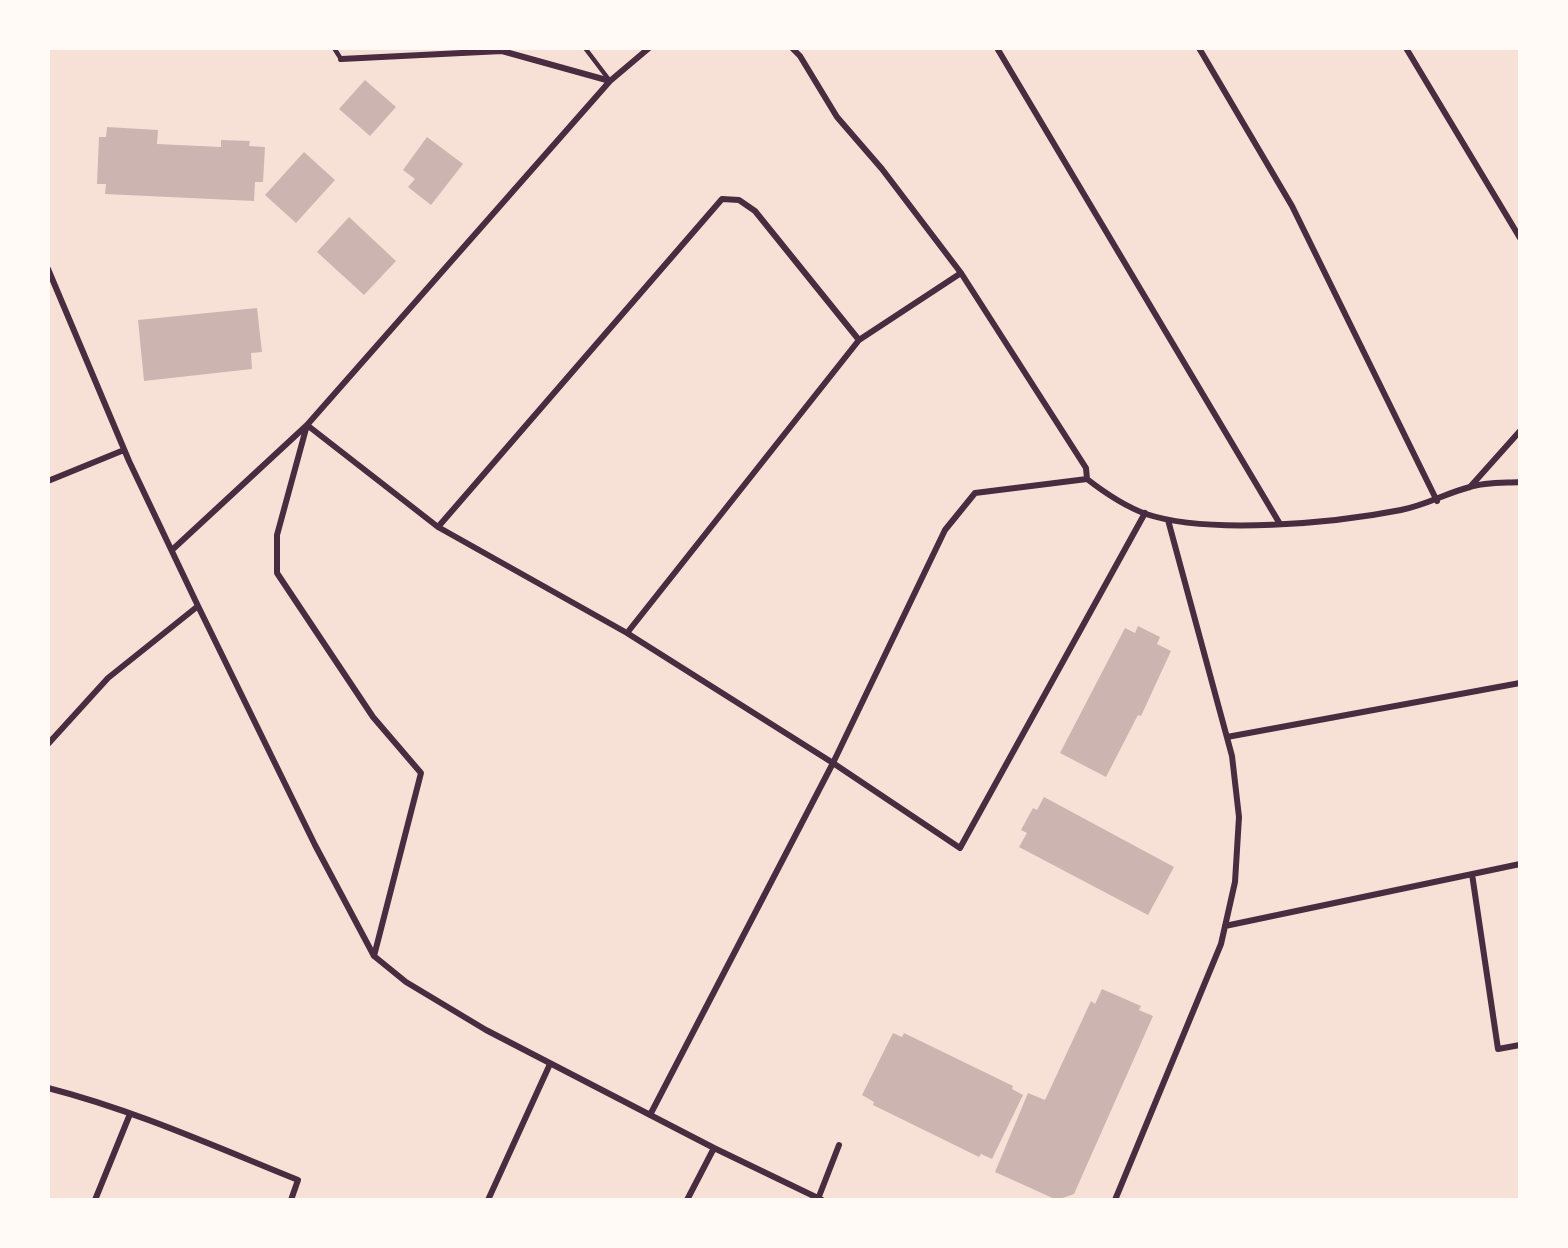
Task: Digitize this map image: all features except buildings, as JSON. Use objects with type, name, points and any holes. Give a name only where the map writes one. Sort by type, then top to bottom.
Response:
[{"type":"street","points":[[172,550],[307,425],[610,81],[649,48]]},
{"type":"street","points":[[792,48],[800,56],[837,117],[882,169],[961,273],[1086,468],[1087,479]]},
{"type":"street","points":[[996,48],[1280,524]]},
{"type":"street","points":[[1199,48],[1292,206],[1437,501]]},
{"type":"street","points":[[1406,48],[1520,238]]},
{"type":"street","points":[[341,59],[502,51],[610,81]]},
{"type":"street","points":[[438,527],[722,199],[739,200],[755,211],[860,340]]},
{"type":"street","points":[[48,269],[124,450],[198,606],[315,844],[374,956],[406,982],[550,1064],[820,1199],[839,1145]]},
{"type":"street","points":[[627,633],[860,340],[961,273]]},
{"type":"street","points":[[307,425],[438,527],[627,633],[833,763],[960,848],[1144,513]]},
{"type":"street","points":[[307,425],[277,535],[277,573],[373,717],[421,773],[374,956]]},
{"type":"street","points":[[1470,487],[1520,431]]},
{"type":"street","points":[[48,481],[124,450]]},
{"type":"street","points":[[650,1115],[833,763],[945,530],[975,493],[1087,479],[1111,497],[1144,513],[1168,520],[1212,524],[1280,524],[1348,519],[1437,501],[1470,487],[1520,482]]},
{"type":"street","points":[[1115,1200],[1221,944],[1234,882],[1239,817],[1232,756],[1168,520]]},
{"type":"street","points":[[48,744],[108,678],[198,606]]},
{"type":"street","points":[[1227,737],[1520,683]]},
{"type":"street","points":[[1225,926],[1520,864]]},
{"type":"street","points":[[1472,874],[1498,1049],[1520,1045]]},
{"type":"street","points":[[488,1200],[550,1064]]},
{"type":"street","points":[[48,1088],[130,1114],[298,1180],[291,1200]]},
{"type":"street","points":[[95,1200],[130,1114]]},
{"type":"street","points":[[687,1200],[714,1148]]},
{"type":"lane","points":[[334,48],[341,59]]},
{"type":"lane","points":[[585,48],[610,81]]}]
